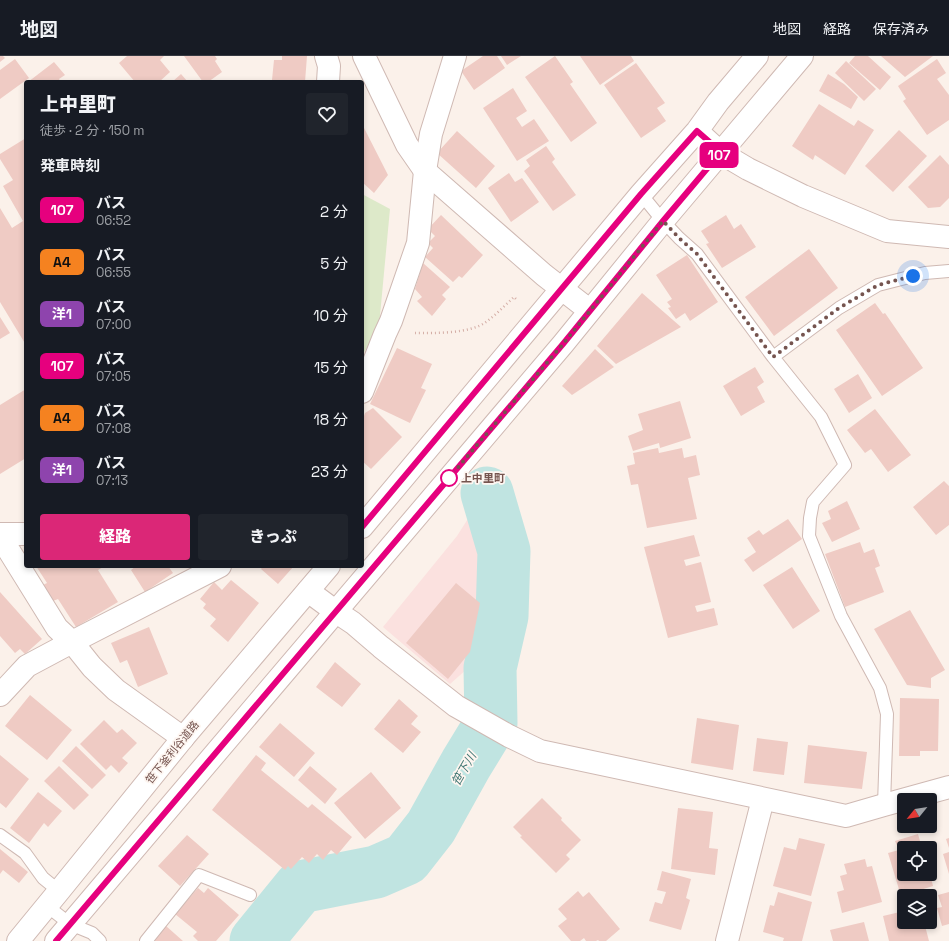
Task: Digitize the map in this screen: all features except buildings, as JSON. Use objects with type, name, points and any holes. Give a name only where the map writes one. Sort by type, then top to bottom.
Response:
[{"type":"street","points":[[326,56],[329,66],[328,80]]},
{"type":"street","points":[[364,56],[407,145],[425,171],[544,275],[589,310]]},
{"type":"street","points":[[364,387],[391,321],[418,243],[425,171],[432,134],[455,56]]},
{"type":"street","points":[[364,525],[641,194],[697,131],[718,102],[757,56]]},
{"type":"street","points":[[56,941],[563,344],[589,310],[802,56]]},
{"type":"street","points":[[697,131],[721,152],[748,169],[803,196],[887,231],[949,237]]},
{"type":"street","points":[[24,534],[0,535],[57,628],[72,642],[92,667],[116,690],[183,738]]},
{"type":"street","points":[[0,696],[27,666],[216,568]]},
{"type":"street","name":"笹下釜利谷道路","points":[[18,941],[183,738],[327,568]]},
{"type":"street","points":[[308,591],[335,612],[353,623],[456,706],[508,736],[540,751],[846,816],[949,787]]},
{"type":"street","points":[[727,941],[763,799]]},
{"type":"lane","points":[[641,194],[663,221],[697,254],[773,357],[821,417],[845,465],[813,502],[809,536],[841,616],[882,694],[887,714],[884,805]]},
{"type":"lane","points":[[773,357],[839,308],[878,285],[925,273],[949,271]]},
{"type":"lane","points":[[0,834],[25,853],[43,878],[53,899],[70,924],[92,934],[100,941]]},
{"type":"lane","points":[[146,941],[199,875],[250,895]]},
{"type":"path","points":[[385,334],[441,333],[472,329],[486,323],[514,297],[521,304]]},
{"type":"shaded area","points":[[471,514],[480,528],[488,576],[476,661],[450,684],[383,627],[457,536]]},
{"type":"green space","points":[[364,195],[390,209],[379,326],[364,352]]},
{"type":"waterway","name":"笹下川","points":[[256,941],[300,887],[376,872],[406,859],[431,827],[491,723],[490,668],[502,616],[504,551],[487,493]]},
{"type":"bus line","name":"107","points":[[56,941],[563,344],[589,310],[721,152],[697,131],[641,194],[364,525]]},
{"type":"place","name":"上中里町","points":[[449,478]]},
{"type":"route","points":[[449,478],[563,344],[589,310],[663,221],[697,254],[773,357],[839,308],[878,285],[913,276]]}]
